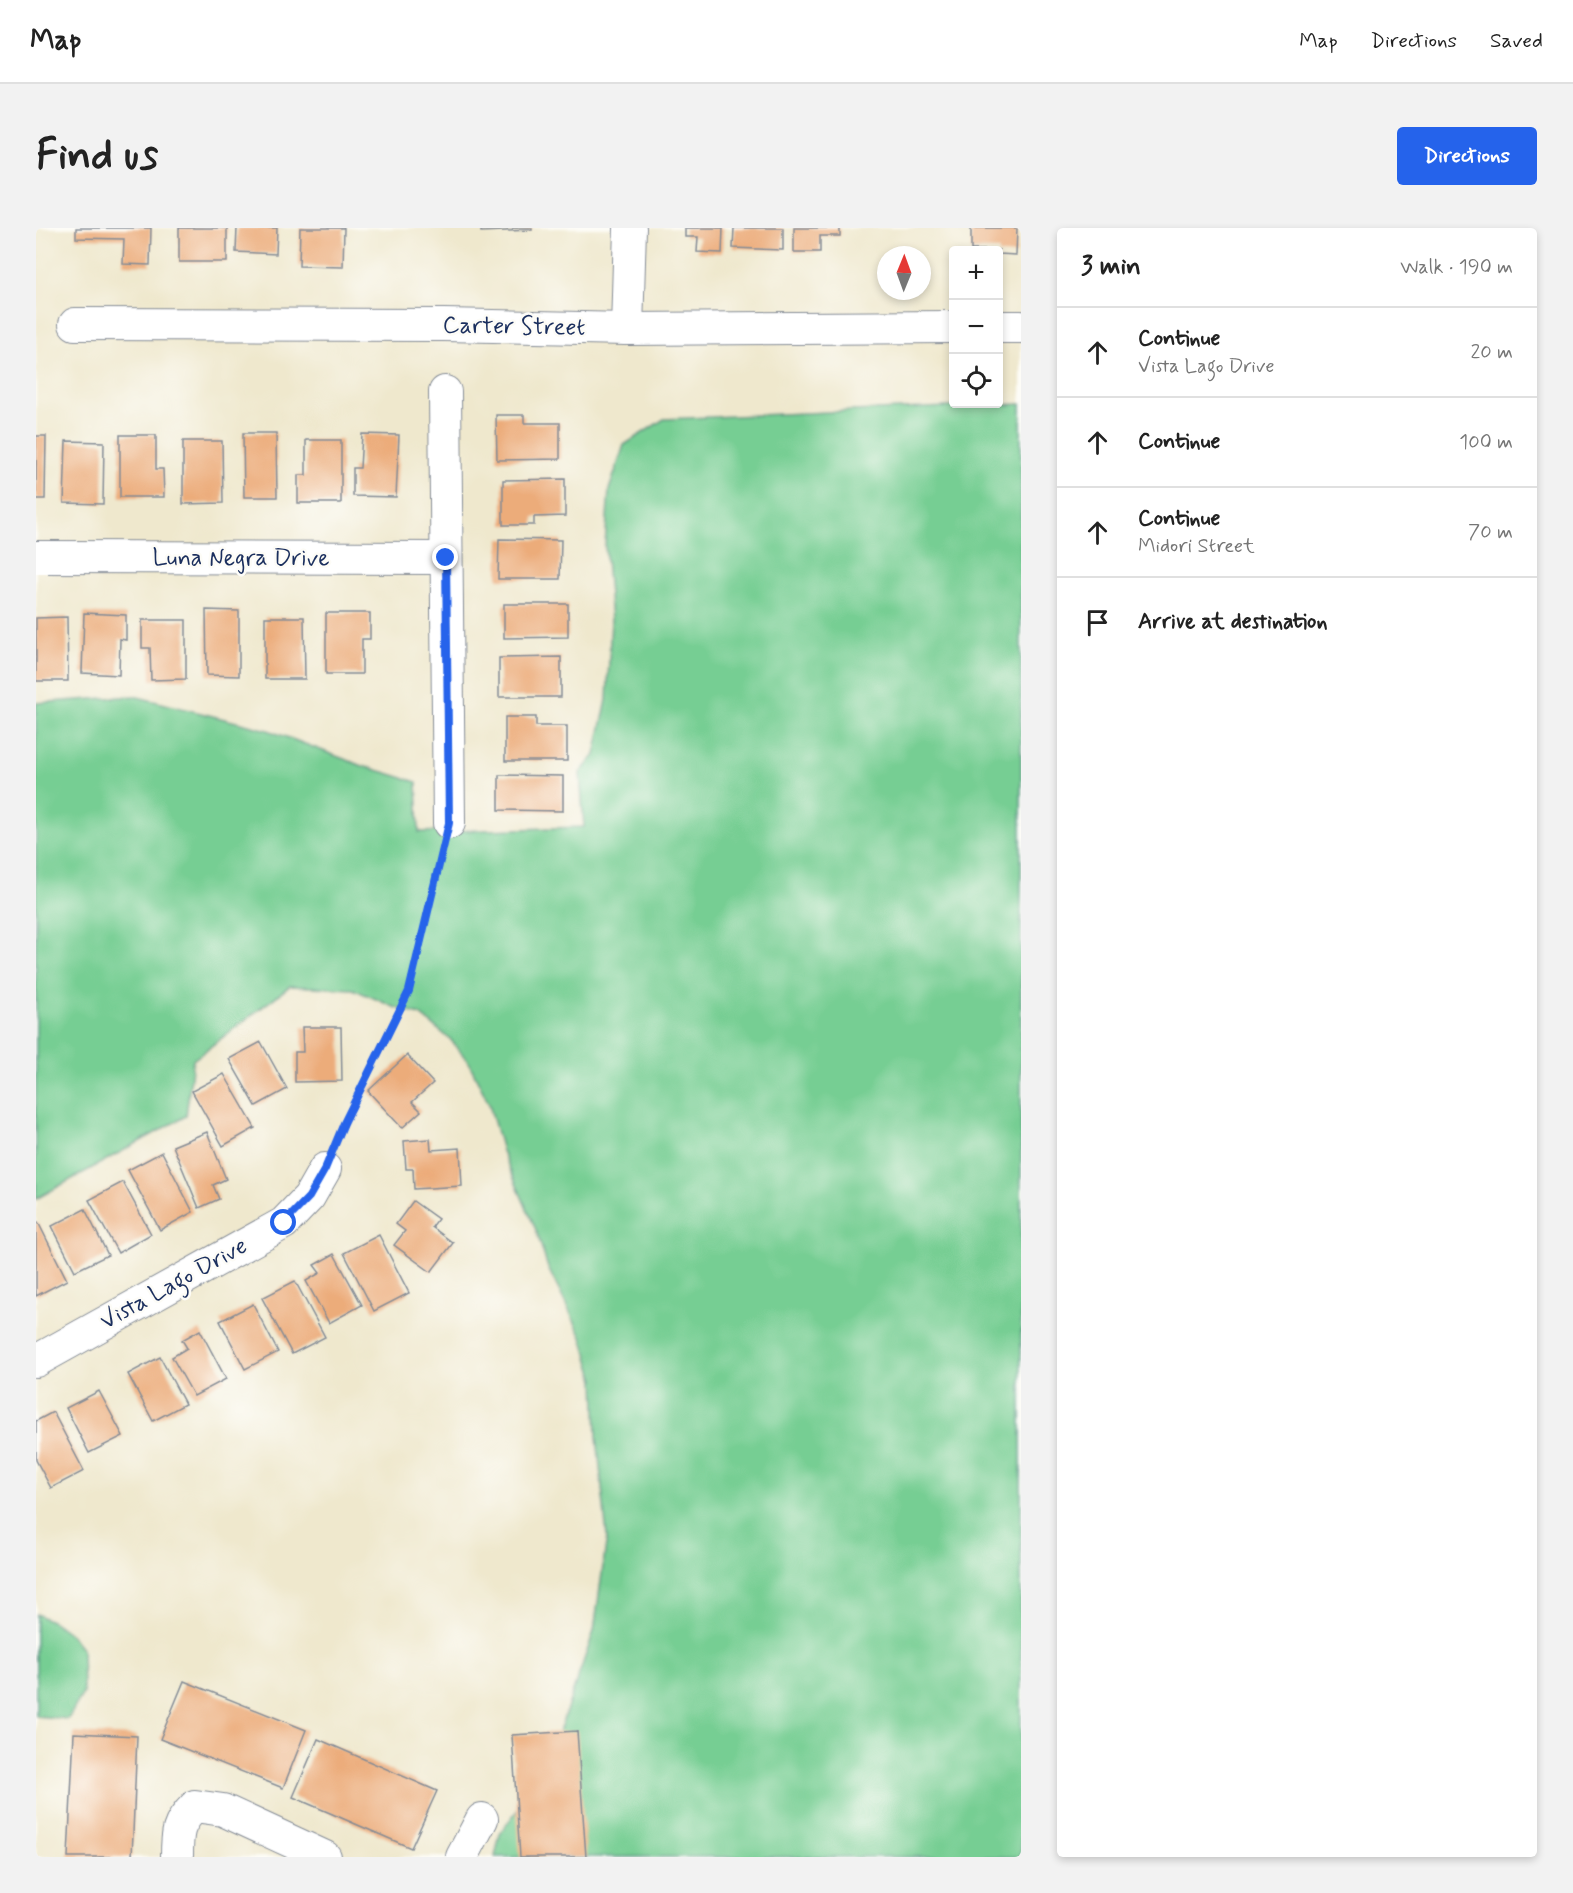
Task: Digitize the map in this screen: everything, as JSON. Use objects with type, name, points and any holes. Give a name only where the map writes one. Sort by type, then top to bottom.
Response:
[{"type":"street","points":[[627,329],[630,228]]},
{"type":"street","name":"Carter Street","points":[[75,324],[444,325],[627,329],[949,327]]},
{"type":"street","points":[[1003,327],[1021,327]]},
{"type":"street","points":[[445,392],[449,823]]},
{"type":"street","name":"Luna Negra Drive","points":[[36,557],[446,558]]},
{"type":"street","name":"Vista Lago Drive","points":[[36,1361],[284,1223],[309,1197],[325,1169]]},
{"type":"street","points":[[177,1857],[177,1836],[182,1819],[195,1806],[223,1810],[304,1853]]},
{"type":"street","points":[[462,1857],[482,1819]]},
{"type":"path","points":[[325,1169],[344,1123],[409,991],[449,823]]},
{"type":"green space","points":[[1021,404],[1021,1857],[495,1857],[500,1833],[544,1775],[594,1631],[607,1537],[597,1437],[595,1380],[582,1337],[548,1268],[536,1230],[502,1151],[489,1104],[468,1061],[450,1039],[420,1015],[394,1007],[353,989],[290,986],[193,1060],[186,1116],[36,1199],[36,703],[134,696],[268,730],[360,765],[417,782],[419,832],[584,827],[580,773],[595,755],[607,700],[611,620],[605,546],[609,490],[624,445],[664,419],[949,407],[1003,408],[1003,405]]},
{"type":"green space","points":[[36,1614],[70,1634],[82,1649],[83,1693],[68,1719],[36,1716]]},
{"type":"building","points":[[76,228],[151,228],[150,265],[123,264],[124,239],[76,238]]},
{"type":"building","points":[[179,228],[227,228],[227,262],[179,262]]},
{"type":"building","points":[[237,228],[277,228],[276,254],[236,252]]},
{"type":"building","points":[[300,228],[344,228],[343,267],[299,266]]},
{"type":"building","points":[[481,228],[532,228],[532,230],[481,232]]},
{"type":"building","points":[[685,228],[723,228],[722,253],[697,252],[698,237],[685,237]]},
{"type":"building","points":[[734,228],[783,228],[783,250],[733,248]]},
{"type":"building","points":[[794,228],[840,228],[840,236],[820,236],[820,252],[794,252]]},
{"type":"building","points":[[971,228],[1017,228],[1016,255],[1003,254],[1003,246],[971,246]]},
{"type":"building","points":[[496,415],[524,415],[524,423],[560,423],[560,459],[497,460]]},
{"type":"building","points":[[243,433],[276,433],[277,497],[244,497]]},
{"type":"building","points":[[362,434],[399,435],[396,497],[353,496],[353,468],[360,468]]},
{"type":"building","points":[[120,435],[156,435],[156,469],[163,469],[164,497],[120,497]]},
{"type":"building","points":[[36,436],[46,436],[45,499],[36,499]]},
{"type":"building","points":[[306,440],[341,440],[341,503],[298,503],[298,475],[306,475]]},
{"type":"building","points":[[66,441],[104,442],[103,504],[64,503]]},
{"type":"building","points":[[183,441],[222,441],[223,503],[183,504]]},
{"type":"building","points":[[565,479],[565,516],[534,517],[534,525],[503,525],[503,480]]},
{"type":"building","points":[[499,539],[561,540],[560,579],[498,579]]},
{"type":"building","points":[[504,604],[568,604],[568,637],[504,638]]},
{"type":"building","points":[[206,610],[239,611],[239,676],[207,675]]},
{"type":"building","points":[[84,613],[126,615],[126,640],[120,639],[119,675],[82,673]]},
{"type":"building","points":[[326,613],[370,613],[370,639],[362,639],[362,674],[326,674]]},
{"type":"building","points":[[67,617],[68,681],[36,681],[36,618]]},
{"type":"building","points":[[265,617],[304,617],[305,679],[265,679]]},
{"type":"building","points":[[142,620],[186,620],[186,679],[151,680],[150,648],[142,648]]},
{"type":"building","points":[[561,657],[561,697],[499,697],[499,658]]},
{"type":"building","points":[[505,717],[536,717],[536,726],[567,726],[567,761],[505,761]]},
{"type":"building","points":[[499,775],[563,776],[563,811],[499,810]]},
{"type":"building","points":[[302,1027],[341,1027],[342,1081],[295,1082],[295,1052],[303,1052]]},
{"type":"building","points":[[261,1042],[287,1089],[256,1106],[229,1059]]},
{"type":"building","points":[[407,1055],[433,1083],[412,1102],[421,1111],[402,1128],[368,1091]]},
{"type":"building","points":[[224,1074],[255,1128],[223,1146],[192,1091]]},
{"type":"building","points":[[207,1132],[226,1179],[213,1185],[219,1199],[199,1208],[173,1146]]},
{"type":"building","points":[[430,1139],[431,1150],[460,1148],[462,1186],[414,1189],[413,1169],[406,1169],[404,1141]]},
{"type":"building","points":[[162,1152],[193,1212],[160,1230],[128,1170]]},
{"type":"building","points":[[123,1182],[151,1234],[118,1253],[89,1200]]},
{"type":"building","points":[[413,1201],[438,1219],[432,1227],[453,1243],[431,1272],[394,1245],[405,1231],[396,1224]]},
{"type":"building","points":[[85,1209],[108,1255],[75,1271],[52,1226]]},
{"type":"building","points":[[38,1222],[67,1280],[36,1296],[36,1223]]},
{"type":"building","points":[[379,1235],[409,1293],[374,1311],[344,1253]]},
{"type":"building","points":[[334,1254],[362,1305],[329,1323],[306,1281],[320,1273],[314,1265]]},
{"type":"building","points":[[295,1281],[325,1337],[292,1354],[262,1298]]},
{"type":"building","points":[[253,1304],[278,1352],[245,1369],[220,1321]]},
{"type":"building","points":[[200,1330],[226,1379],[194,1396],[172,1357],[187,1348],[182,1340]]},
{"type":"building","points":[[160,1357],[185,1404],[153,1421],[128,1374]]},
{"type":"building","points":[[99,1391],[123,1436],[89,1453],[66,1408]]},
{"type":"building","points":[[53,1412],[84,1471],[51,1488],[36,1460],[36,1421]]},
{"type":"building","points":[[184,1681],[306,1730],[283,1788],[160,1739]]},
{"type":"building","points":[[577,1731],[586,1857],[520,1857],[512,1735]]},
{"type":"building","points":[[74,1733],[137,1736],[132,1857],[68,1857]]},
{"type":"building","points":[[318,1739],[437,1791],[411,1848],[293,1797]]},
{"type":"route","points":[[284,1223],[309,1197],[325,1169],[344,1123],[409,991],[449,823],[446,558]]}]
